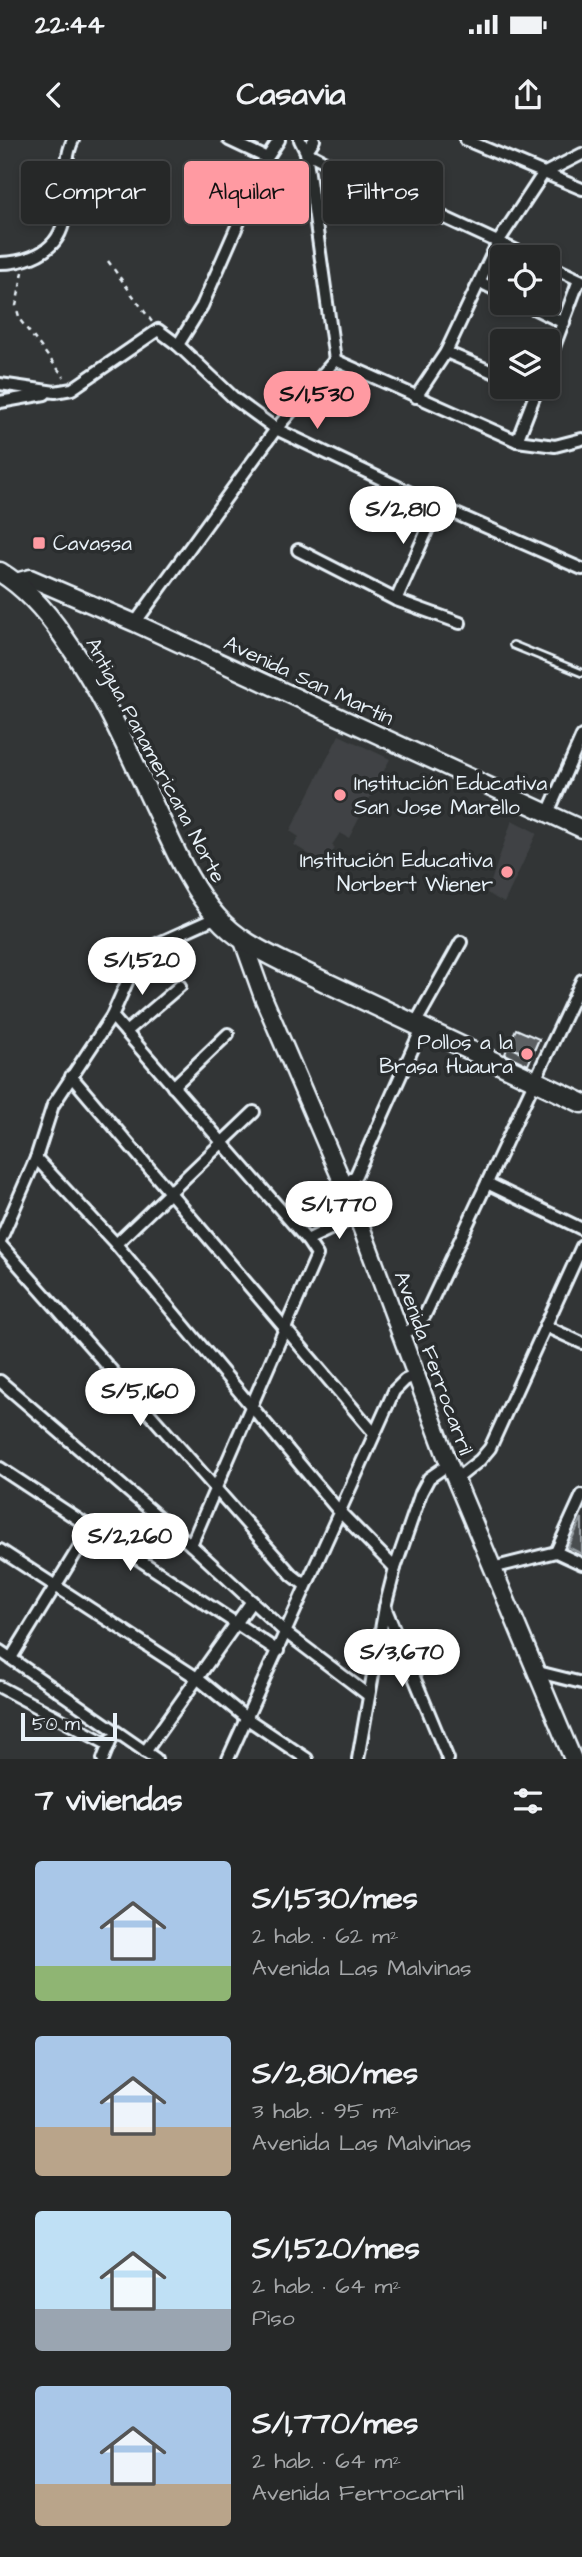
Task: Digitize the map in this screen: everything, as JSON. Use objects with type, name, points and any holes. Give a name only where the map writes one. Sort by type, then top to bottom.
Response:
[{"type":"main road","name":"Antigua Panamericana Norte","points":[[0,572],[16,582],[48,615],[86,668],[189,880],[217,917],[243,941],[582,1103]]},
{"type":"main road","name":"Avenida San Martín","points":[[16,582],[30,578],[135,623],[582,829]]},
{"type":"main road","name":"Avenida Ferrocarril","points":[[243,941],[263,997],[357,1216],[455,1480],[573,1759]]},
{"type":"street","points":[[0,262],[24,260],[44,252],[57,238],[66,220],[68,155],[73,140]]},
{"type":"street","points":[[229,140],[267,159]]},
{"type":"street","points":[[178,345],[202,306],[267,159],[279,140]]},
{"type":"street","points":[[135,623],[276,429],[335,360],[306,152],[300,140]]},
{"type":"street","points":[[306,152],[314,140]]},
{"type":"street","points":[[466,140],[582,189]]},
{"type":"street","points":[[306,152],[439,217],[504,245]]},
{"type":"street","points":[[416,397],[446,352],[498,242],[543,174],[582,154]]},
{"type":"street","points":[[560,271],[580,281],[560,333]]},
{"type":"street","points":[[480,282],[490,287]]},
{"type":"street","points":[[548,315],[564,323]]},
{"type":"street","points":[[0,402],[72,389],[158,330],[178,345],[235,399],[276,429],[438,506],[582,569]]},
{"type":"street","points":[[446,352],[490,371]]},
{"type":"street","points":[[335,360],[517,441],[555,446],[582,439]]},
{"type":"street","points":[[0,384],[55,392]]},
{"type":"street","points":[[517,441],[531,399]]},
{"type":"street","points":[[396,600],[438,506]]},
{"type":"street","points":[[298,550],[396,600],[460,623]]},
{"type":"street","points":[[548,814],[582,736]]},
{"type":"street","points":[[217,917],[142,952],[135,962],[112,1016],[53,1105],[36,1158],[0,1243],[214,1489],[304,1585]]},
{"type":"street","points":[[345,1186],[356,1175],[418,1026],[461,942]]},
{"type":"street","points":[[401,1336],[416,1326],[425,1315],[582,980]]},
{"type":"street","points":[[126,1032],[180,986]]},
{"type":"street","points":[[112,1016],[307,1240],[317,1255],[191,1545]]},
{"type":"street","points":[[173,1087],[228,1034]]},
{"type":"street","points":[[71,1076],[374,1433]]},
{"type":"street","points":[[116,1244],[254,1112]]},
{"type":"street","points":[[36,1158],[116,1244],[250,1408],[338,1510],[395,1568]]},
{"type":"street","points":[[487,1183],[582,1229]]},
{"type":"street","points":[[307,1240],[357,1216]]},
{"type":"street","points":[[455,1480],[481,1460],[490,1448],[582,1246]]},
{"type":"street","points":[[545,1326],[582,1343]]},
{"type":"street","points":[[228,1759],[278,1651],[304,1585],[394,1391],[415,1375]]},
{"type":"street","points":[[0,1381],[191,1545],[285,1632],[368,1695]]},
{"type":"street","points":[[358,1759],[385,1607],[395,1568],[425,1485],[429,1478],[449,1464]]},
{"type":"street","points":[[0,1468],[278,1651]]},
{"type":"street","points":[[556,1552],[582,1495]]},
{"type":"street","points":[[11,1658],[91,1528]]},
{"type":"street","points":[[0,1550],[197,1678],[246,1718],[307,1759]]},
{"type":"street","points":[[492,1568],[556,1552],[582,1564]]},
{"type":"street","points":[[145,1752],[252,1601]]},
{"type":"street","points":[[385,1607],[448,1759]]},
{"type":"street","points":[[0,1651],[156,1759]]},
{"type":"street","points":[[538,1672],[582,1683]]},
{"type":"street","points":[[0,1687],[109,1745]]},
{"type":"street","points":[[52,1714],[64,1695]]},
{"type":"street","points":[[103,1759],[115,1732]]},
{"type":"lane","points":[[513,645],[582,673]]},
{"type":"path","points":[[108,261],[158,330]]},
{"type":"path","points":[[23,272],[16,306],[20,320],[72,389]]},
{"type":"shaded area","name":"Institución Educativa San Jose Marello","points":[[339,735],[390,759],[349,838],[340,833],[325,864],[294,845],[299,837],[290,831]]},
{"type":"shaded area","name":"Institución Educativa Norbert Wiener","points":[[512,820],[537,833],[504,903],[487,893]]},
{"type":"shaded area","points":[[582,1518],[582,1554],[568,1547]]},
{"type":"building","points":[[516,1029],[539,1039],[531,1057],[508,1046]]},
{"type":"place","name":"Cavassa","points":[[39,543]]},
{"type":"place","name":"Institución Educativa San Jose Marello","points":[[340,795]]},
{"type":"place","name":"Institución Educativa Norbert Wiener","points":[[507,872]]},
{"type":"place","name":"Pollos a la Brasa Huaura","points":[[527,1054]]}]
